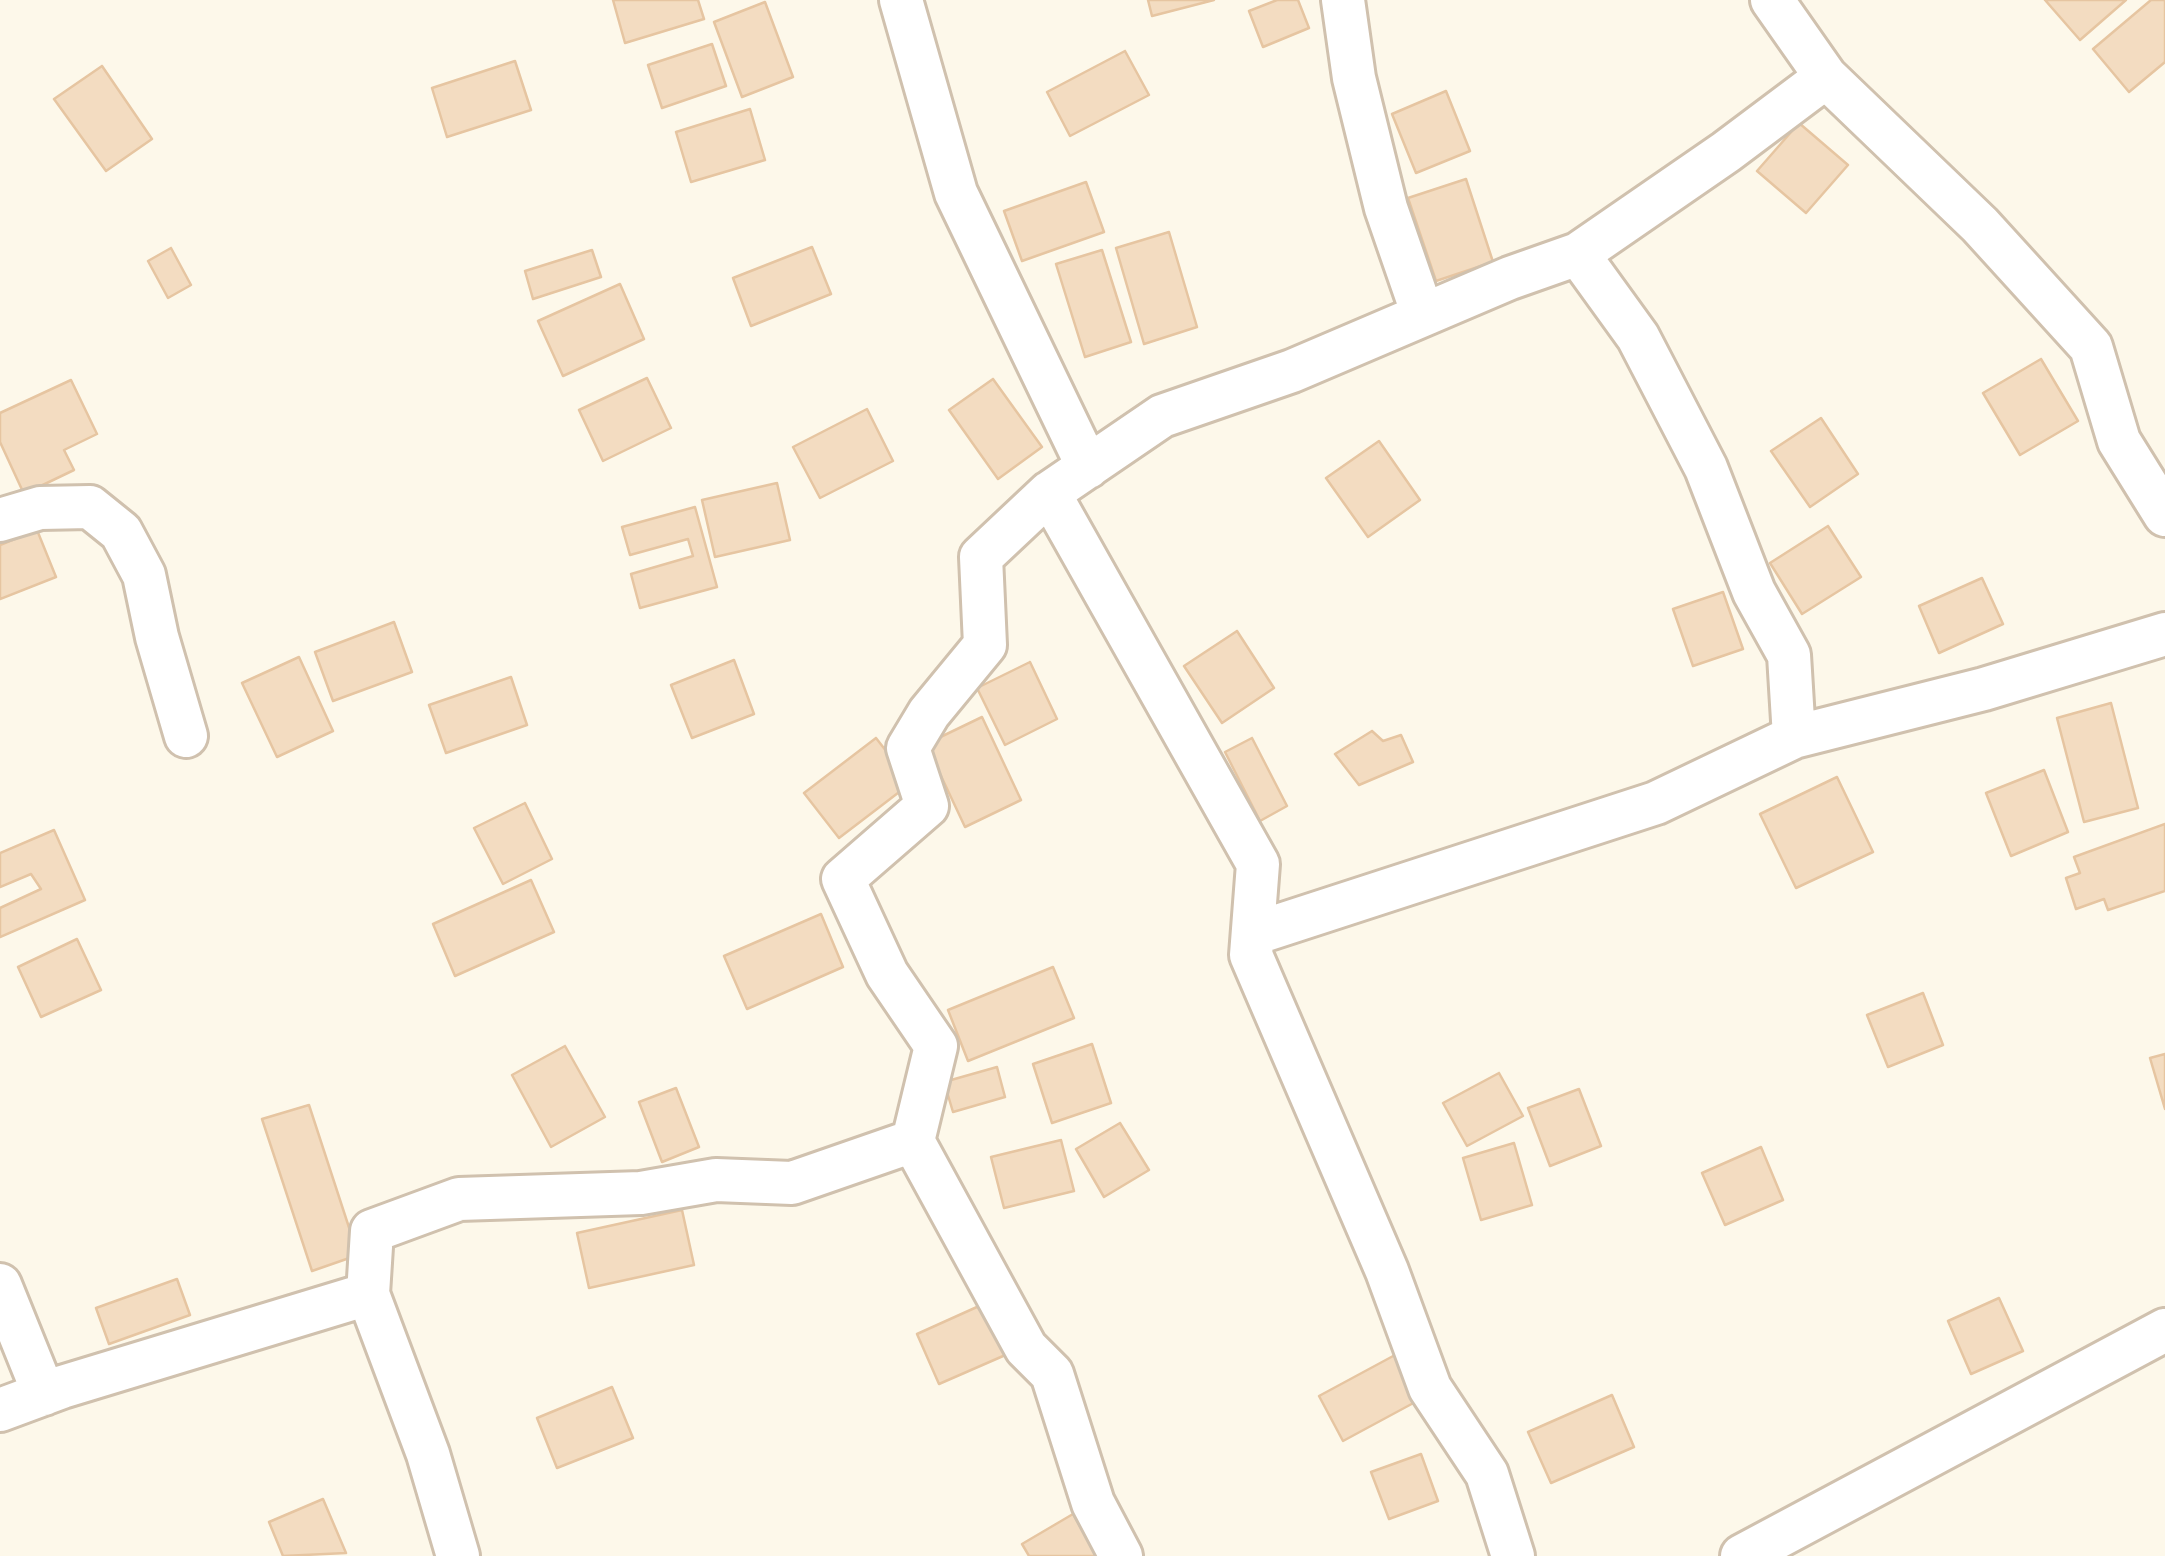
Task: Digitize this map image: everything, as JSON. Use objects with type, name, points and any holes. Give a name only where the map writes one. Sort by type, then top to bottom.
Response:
[{"type":"street","points":[[901,0],[956,193],[1088,466]]},
{"type":"street","points":[[1343,0],[1354,78],[1386,208],[1423,315]]},
{"type":"street","points":[[1772,0],[1826,76],[1980,225],[2091,347],[2119,441],[2165,515]]},
{"type":"street","points":[[1120,1556],[1093,1503],[1052,1374],[1026,1348],[913,1142],[936,1046],[887,974],[843,879],[927,806],[908,748],[929,713],[985,645],[981,557],[1050,493],[1162,416],[1292,371],[1510,278],[1578,254],[1726,152],[1826,76]]},
{"type":"street","points":[[1578,254],[1638,336],[1706,468],[1754,592],[1789,655],[1794,738]]},
{"type":"street","points":[[1050,493],[1258,864],[1251,955],[1387,1271],[1430,1388],[1487,1474],[1512,1556]]},
{"type":"street","points":[[0,520],[40,508],[90,507],[120,532],[144,575],[157,637],[186,736]]},
{"type":"street","points":[[1252,934],[1656,803],[1794,738],[2002,684],[2165,634]]},
{"type":"street","points":[[458,1556],[428,1454],[368,1294],[372,1231],[459,1199],[640,1193],[716,1180],[792,1182],[913,1142]]},
{"type":"street","points":[[0,1285],[44,1394]]},
{"type":"street","points":[[0,1410],[368,1294]]},
{"type":"street","points":[[1742,1556],[2165,1330]]},
{"type":"building","points":[[613,0],[698,0],[704,19],[625,43]]},
{"type":"building","points":[[1148,0],[1214,0],[1152,16]]},
{"type":"building","points":[[1277,0],[1298,0],[1309,28],[1263,47],[1249,11]]},
{"type":"building","points":[[2045,0],[2126,0],[2080,40]]},
{"type":"building","points":[[2151,0],[2165,0],[2165,62],[2129,92],[2093,49]]},
{"type":"building","points":[[765,2],[793,77],[742,97],[714,22]]},
{"type":"building","points":[[712,44],[726,86],[662,108],[648,65]]},
{"type":"building","points":[[1125,51],[1149,95],[1070,136],[1047,92]]},
{"type":"building","points":[[515,61],[531,110],[447,137],[432,88]]},
{"type":"building","points":[[102,66],[152,139],[106,171],[54,99]]},
{"type":"building","points":[[1446,91],[1470,151],[1416,173],[1392,114]]},
{"type":"building","points":[[750,109],[765,160],[691,182],[676,132]]},
{"type":"building","points":[[1799,123],[1848,165],[1806,213],[1757,171]]},
{"type":"building","points":[[1466,179],[1493,262],[1436,281],[1408,198]]},
{"type":"building","points":[[1086,182],[1104,232],[1022,261],[1004,211]]},
{"type":"building","points":[[1169,232],[1197,327],[1144,344],[1116,248]]},
{"type":"building","points":[[812,247],[831,294],[751,326],[733,278]]},
{"type":"building","points":[[171,248],[191,285],[168,298],[148,261]]},
{"type":"building","points":[[592,250],[601,277],[533,299],[525,271]]},
{"type":"building","points":[[1102,250],[1131,342],[1085,357],[1056,264]]},
{"type":"building","points":[[620,284],[644,339],[563,376],[538,321]]},
{"type":"building","points":[[2041,359],[2078,421],[2020,455],[1983,393]]},
{"type":"building","points":[[647,378],[671,428],[603,461],[579,410]]},
{"type":"building","points":[[993,379],[1042,447],[998,479],[949,410]]},
{"type":"building","points":[[71,380],[97,434],[64,450],[74,470],[24,494],[0,442],[0,413]]},
{"type":"building","points":[[867,409],[893,461],[820,498],[793,447]]},
{"type":"building","points":[[1821,418],[1858,474],[1810,507],[1771,451]]},
{"type":"building","points":[[1379,441],[1420,500],[1368,537],[1326,478]]},
{"type":"building","points":[[777,483],[790,540],[715,557],[702,500]]},
{"type":"building","points":[[695,507],[717,587],[640,608],[631,574],[693,556],[688,539],[630,555],[622,527]]},
{"type":"building","points":[[1828,526],[1861,577],[1802,614],[1770,563]]},
{"type":"building","points":[[37,530],[56,577],[0,599],[0,545]]},
{"type":"building","points":[[1982,578],[2003,624],[1939,653],[1919,606]]},
{"type":"building","points":[[1723,592],[1743,649],[1693,666],[1673,609]]},
{"type":"building","points":[[394,622],[412,672],[333,701],[315,652]]},
{"type":"building","points":[[1237,631],[1274,688],[1222,723],[1184,666]]},
{"type":"building","points":[[299,657],[333,731],[277,757],[242,683]]},
{"type":"building","points":[[734,660],[754,714],[692,738],[671,685]]},
{"type":"building","points":[[1030,662],[1057,719],[1005,745],[977,688]]},
{"type":"building","points":[[511,677],[527,725],[446,753],[429,705]]},
{"type":"building","points":[[2111,703],[2138,808],[2084,822],[2057,718]]},
{"type":"building","points":[[982,717],[1021,800],[965,827],[926,744]]},
{"type":"building","points":[[1372,731],[1383,741],[1401,735],[1413,762],[1359,785],[1335,754]]},
{"type":"building","points":[[876,738],[911,783],[839,838],[804,793]]},
{"type":"building","points":[[1252,738],[1287,806],[1260,821],[1225,752]]},
{"type":"building","points":[[2044,770],[2068,832],[2011,856],[1986,793]]},
{"type":"building","points":[[1837,777],[1873,852],[1796,888],[1760,814]]},
{"type":"building","points":[[525,803],[552,859],[503,884],[474,828]]},
{"type":"building","points":[[2165,824],[2165,891],[2108,910],[2104,899],[2076,909],[2066,878],[2080,873],[2074,857]]},
{"type":"building","points":[[54,830],[85,900],[0,937],[0,908],[41,889],[31,874],[0,887],[0,853]]},
{"type":"building","points":[[531,880],[554,932],[455,976],[433,924]]},
{"type":"building","points":[[821,914],[843,967],[747,1009],[724,956]]},
{"type":"building","points":[[77,939],[101,990],[41,1017],[18,967]]},
{"type":"building","points":[[1053,967],[1074,1018],[968,1061],[948,1010]]},
{"type":"building","points":[[1923,993],[1943,1045],[1888,1067],[1867,1015]]},
{"type":"building","points":[[1092,1044],[1111,1103],[1052,1123],[1033,1064]]},
{"type":"building","points":[[565,1046],[605,1117],[551,1147],[512,1075]]},
{"type":"building","points":[[2165,1054],[2165,1109],[2150,1058]]},
{"type":"building","points":[[997,1067],[1005,1097],[953,1112],[944,1082]]},
{"type":"building","points":[[1499,1073],[1523,1116],[1467,1146],[1443,1103]]},
{"type":"building","points":[[676,1088],[699,1147],[662,1162],[639,1102]]},
{"type":"building","points":[[1579,1089],[1601,1146],[1550,1166],[1528,1108]]},
{"type":"building","points":[[309,1105],[358,1255],[312,1271],[262,1119]]},
{"type":"building","points":[[1120,1123],[1149,1170],[1104,1197],[1076,1149]]},
{"type":"building","points":[[1061,1140],[1074,1191],[1004,1208],[991,1157]]},
{"type":"building","points":[[1514,1143],[1532,1205],[1481,1220],[1463,1158]]},
{"type":"building","points":[[1761,1147],[1783,1200],[1725,1225],[1702,1173]]},
{"type":"building","points":[[682,1210],[694,1265],[589,1288],[577,1233]]},
{"type":"building","points":[[177,1279],[190,1315],[109,1344],[96,1308]]},
{"type":"building","points":[[1999,1298],[2023,1351],[1971,1374],[1948,1321]]},
{"type":"building","points":[[988,1302],[1010,1353],[939,1384],[917,1334]]},
{"type":"building","points":[[1395,1355],[1419,1400],[1343,1441],[1319,1396]]},
{"type":"building","points":[[612,1387],[633,1438],[557,1468],[537,1418]]},
{"type":"building","points":[[1612,1395],[1634,1447],[1551,1483],[1528,1432]]},
{"type":"building","points":[[1421,1454],[1438,1501],[1389,1519],[1371,1472]]},
{"type":"building","points":[[323,1499],[346,1553],[283,1556],[269,1522]]},
{"type":"building","points":[[1073,1514],[1097,1556],[1029,1556],[1022,1544]]}]
